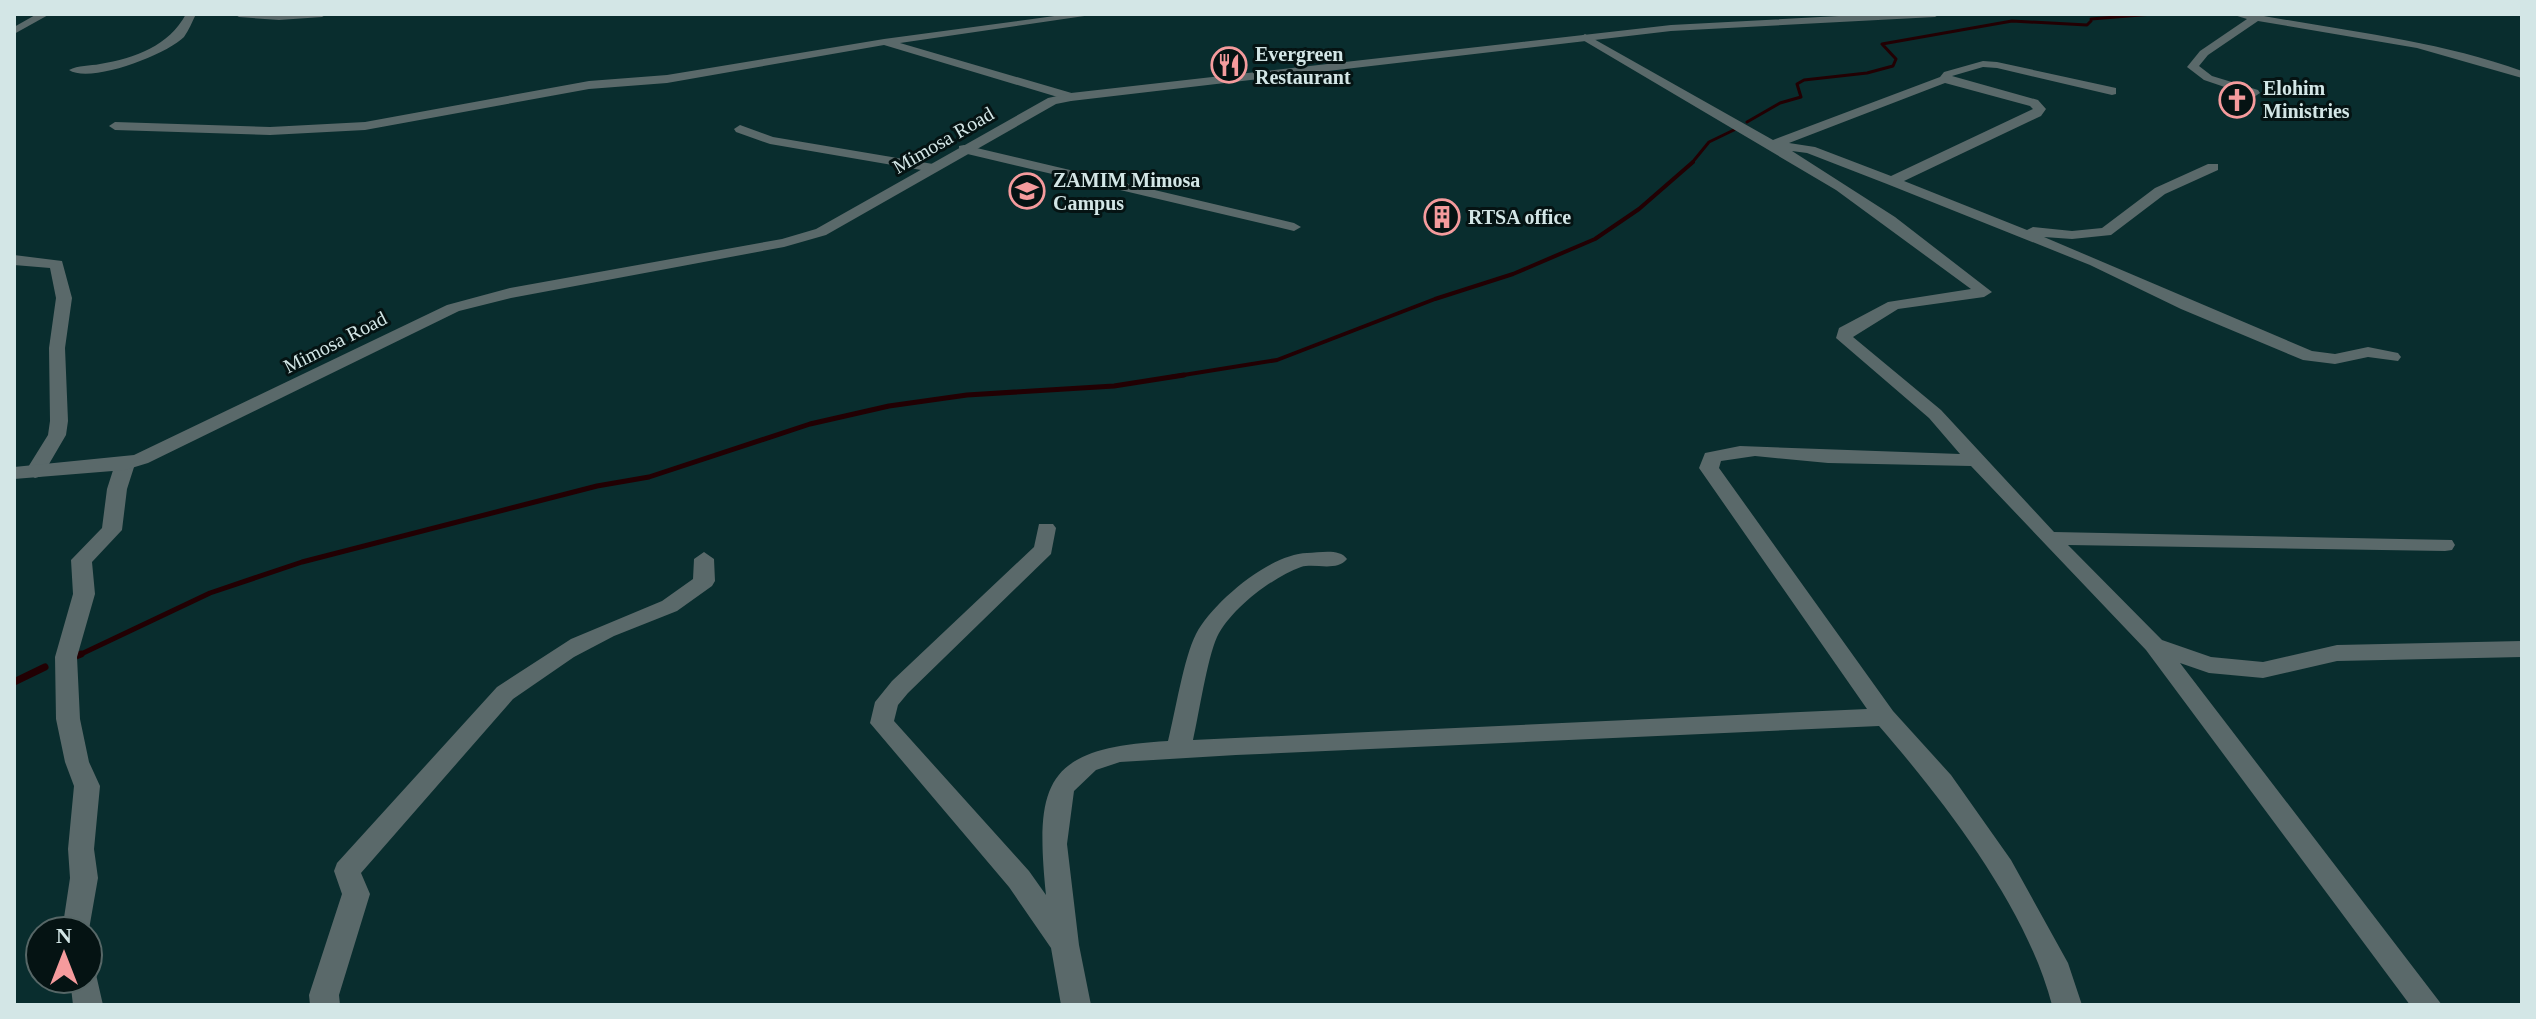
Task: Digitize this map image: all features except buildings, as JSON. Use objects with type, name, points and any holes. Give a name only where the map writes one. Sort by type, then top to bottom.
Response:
[{"type":"street","points":[[14,31],[45,14]]},
{"type":"street","points":[[75,70],[114,66],[165,44],[182,32],[191,14]]},
{"type":"street","points":[[239,14],[279,17],[322,14]]},
{"type":"street","points":[[115,126],[270,131],[365,126],[589,85],[667,79],[884,42],[1093,14]]},
{"type":"street","name":"Mimosa Road","points":[[14,473],[125,464],[171,447],[404,329],[453,308],[510,293],[784,243],[821,232],[1052,101],[1702,25],[1935,14]]},
{"type":"street","points":[[2236,14],[2447,51],[2522,75]]},
{"type":"street","points":[[2254,93],[2208,78],[2193,67],[2208,50],[2256,18]]},
{"type":"street","points":[[1585,37],[1774,145],[1910,236],[1984,292],[1894,305],[1855,325],[1845,332],[1844,338],[1935,414],[2017,508],[2133,628],[2154,645],[2427,1005]]},
{"type":"street","points":[[884,42],[1071,97]]},
{"type":"street","points":[[1774,145],[1944,79],[1948,74],[1983,64],[2112,91]]},
{"type":"street","points":[[1892,181],[2040,109],[2034,103],[1944,79]]},
{"type":"street","points":[[740,129],[770,140],[933,168]]},
{"type":"street","points":[[1774,145],[1810,150],[1892,181],[2095,262],[2187,306],[2309,356],[2335,359],[2368,352],[2392,357]]},
{"type":"street","points":[[964,149],[1294,227]]},
{"type":"street","points":[[2002,227],[2072,235],[2106,232],[2160,191],[2213,167]]},
{"type":"street","points":[[14,260],[57,264],[64,298],[57,348],[57,435],[35,472]]},
{"type":"street","points":[[1976,460],[1828,457],[1758,450],[1728,451],[1712,457],[1709,468],[1885,717],[1942,782],[2001,868],[2058,972],[2067,1005]]},
{"type":"street","points":[[78,915],[84,878],[81,849],[87,786],[77,762],[68,719],[66,657],[84,594],[81,560],[112,530],[117,489],[125,464]]},
{"type":"street","points":[[1046,528],[1044,549],[900,687],[887,702],[882,723],[1019,879],[1065,945]]},
{"type":"street","points":[[2049,538],[2445,545]]},
{"type":"street","points":[[325,1005],[324,995],[356,894],[347,871],[505,693],[531,673],[593,638],[688,598],[704,581],[704,559]]},
{"type":"street","points":[[1178,749],[1206,636],[1233,602],[1268,576],[1299,560],[1337,559]]},
{"type":"street","points":[[2154,645],[2209,665],[2263,670],[2337,653],[2522,649]]},
{"type":"street","points":[[1076,1005],[1065,945],[1054,844],[1062,789],[1073,774],[1087,763],[1120,753],[1178,749],[1885,717]]},
{"type":"waterway","points":[[2091,19],[2153,14]]},
{"type":"waterway","points":[[1747,122],[1780,103],[1801,97],[1797,84],[1804,80],[1867,73],[1893,66],[1896,59],[1882,44],[2012,21],[2087,25],[2091,21]]},
{"type":"waterway","points":[[1692,163],[1709,142],[1738,128]]},
{"type":"waterway","points":[[1171,377],[1277,360],[1435,299],[1513,274],[1595,239],[1639,209],[1692,163]]},
{"type":"waterway","points":[[77,656],[210,593],[302,562],[597,486],[649,477],[810,424],[889,406],[967,395],[1114,386],[1184,375]]},
{"type":"waterway","points":[[76,656],[81,654]]},
{"type":"waterway","points":[[14,682],[45,667]]},
{"type":"place","name":"Evergreen Restaurant","points":[[1229,65]]},
{"type":"place","name":"Elohim Ministries","points":[[2237,100]]},
{"type":"place","name":"ZAMIM Mimosa Campus","points":[[1027,191]]},
{"type":"place","name":"RTSA office","points":[[1442,217]]}]
